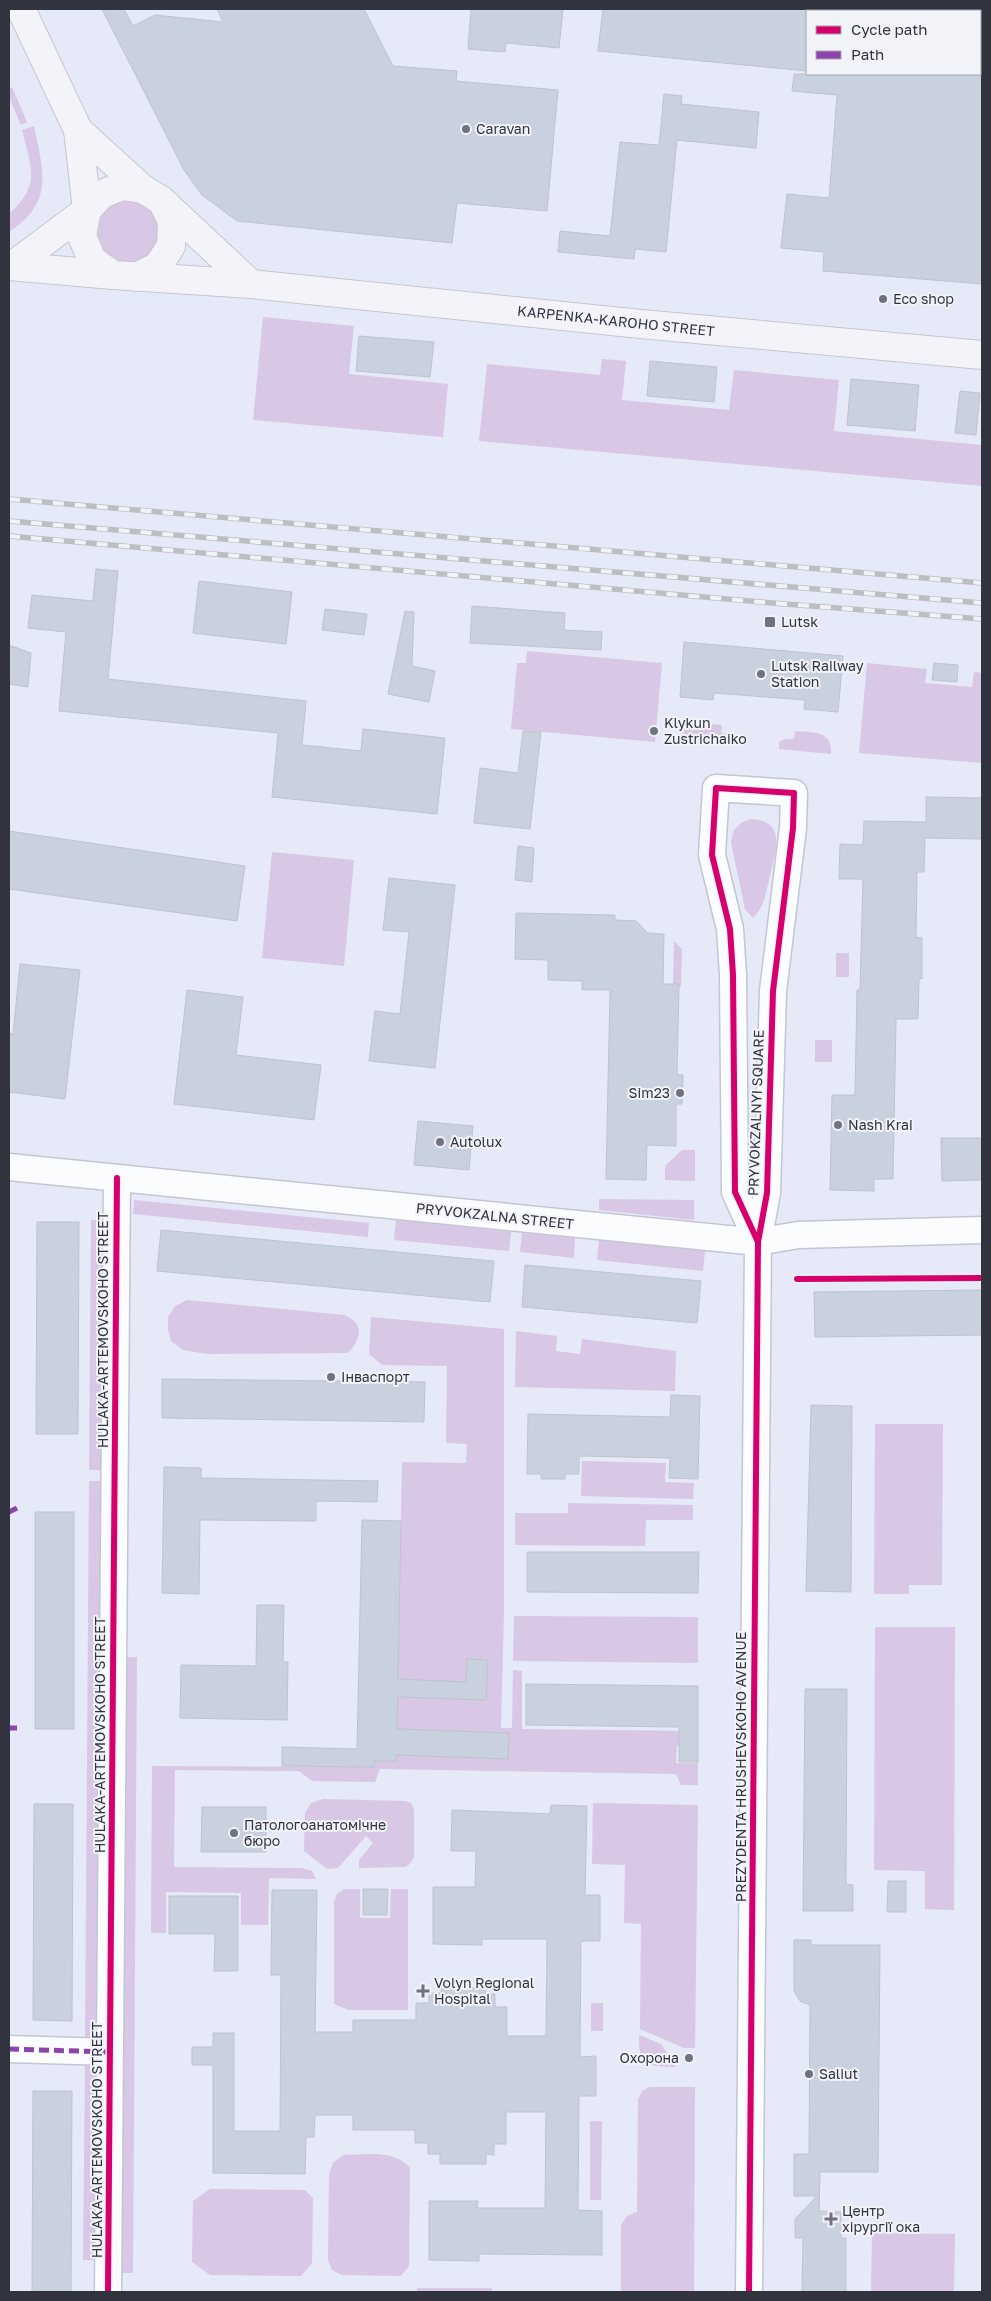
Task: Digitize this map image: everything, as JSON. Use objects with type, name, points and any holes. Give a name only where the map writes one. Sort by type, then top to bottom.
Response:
[{"type":"main road","points":[[11,266],[87,210],[102,194],[122,186],[152,194],[172,221],[171,246],[158,266],[125,276],[92,260],[82,236],[87,210],[78,130],[21,9]]},
{"type":"main road","points":[[78,130],[251,284]]},
{"type":"main road","name":"KARPENKA-KAROHO STREET","points":[[11,266],[251,284],[641,324],[982,356]]},
{"type":"street","name":"PRYVOKZALNYI SQUARE","points":[[716,788],[794,793],[793,828],[773,990],[767,1193],[758,1242],[735,1192],[733,975],[730,929],[712,855],[716,788]]},
{"type":"street","name":"PRYVOKZALNA STREET","points":[[9,1167],[758,1242],[798,1235],[982,1230]]},
{"type":"street","name":"HULAKA-ARTEMOVSKOHO STREET","points":[[108,2292],[117,1178]]},
{"type":"street","name":"PREZYDENTA HRUSHEVSKOHO AVENUE","points":[[749,2292],[758,1242]]},
{"type":"street","points":[[9,2049],[110,2052]]},
{"type":"shaded area","points":[[12,87],[27,122],[21,125],[9,97],[9,89]]},
{"type":"shaded area","points":[[34,126],[42,171],[42,185],[34,209],[24,221],[9,232],[9,214],[26,194],[30,185],[31,166],[22,130]]},
{"type":"shaded area","points":[[129,201],[141,203],[152,210],[159,221],[161,233],[159,245],[152,256],[141,263],[129,265],[117,263],[106,256],[99,245],[97,233],[99,221],[106,210],[117,203]]},
{"type":"shaded area","points":[[263,317],[354,326],[349,374],[448,384],[443,437],[253,420]]},
{"type":"shaded area","points":[[602,359],[626,361],[622,400],[729,410],[734,370],[839,380],[834,431],[982,445],[982,486],[479,441],[487,364],[600,375]]},
{"type":"shaded area","points":[[527,651],[662,663],[655,742],[511,729],[517,663],[526,663]]},
{"type":"shaded area","points":[[867,663],[927,669],[925,683],[972,687],[974,672],[982,673],[982,763],[859,753]]},
{"type":"shaded area","points":[[698,723],[722,725],[721,733],[730,734],[735,739],[735,746],[682,741],[686,729]]},
{"type":"shaded area","points":[[795,731],[820,734],[825,737],[831,746],[831,754],[779,749],[779,742],[785,739],[794,739]]},
{"type":"shaded area","points":[[750,819],[762,821],[770,825],[776,838],[775,856],[764,898],[760,909],[753,918],[745,909],[731,842],[734,830],[741,823]]},
{"type":"shaded area","points":[[272,852],[354,860],[344,966],[262,958]]},
{"type":"shaded area","points":[[674,941],[682,949],[681,987],[673,987]]},
{"type":"shaded area","points":[[836,953],[849,953],[849,977],[836,977]]},
{"type":"shaded area","points":[[815,1040],[832,1040],[832,1062],[815,1062]]},
{"type":"shaded area","points":[[682,1150],[695,1150],[695,1181],[665,1180],[665,1166]]},
{"type":"shaded area","points":[[599,1199],[694,1200],[694,1220],[599,1210]]},
{"type":"shaded area","points":[[134,1200],[369,1223],[368,1237],[133,1214]]},
{"type":"shaded area","points":[[91,1220],[105,1220],[103,1470],[89,1470]]},
{"type":"shaded area","points":[[396,1220],[511,1232],[509,1251],[394,1240]]},
{"type":"shaded area","points":[[522,1233],[575,1238],[574,1258],[520,1252]]},
{"type":"shaded area","points":[[599,1240],[705,1251],[703,1271],[597,1260]]},
{"type":"shaded area","points":[[187,1300],[345,1315],[358,1325],[359,1334],[347,1353],[207,1354],[183,1350],[171,1341],[168,1330],[168,1317],[175,1306]]},
{"type":"shaded area","points":[[371,1317],[504,1329],[504,1610],[501,1728],[512,1728],[513,1670],[522,1671],[522,1729],[698,1731],[698,1746],[677,1746],[676,1763],[698,1763],[698,1785],[681,1785],[676,1774],[380,1769],[375,1782],[312,1781],[299,1771],[175,1770],[174,1867],[302,1868],[312,1871],[316,1879],[269,1878],[268,1925],[241,1925],[241,1893],[166,1892],[166,1933],[151,1933],[152,1766],[374,1767],[374,1761],[396,1761],[402,1462],[466,1463],[467,1444],[446,1443],[447,1366],[382,1365],[369,1354]]},
{"type":"shaded area","points":[[516,1331],[557,1336],[556,1351],[580,1354],[582,1339],[676,1351],[675,1391],[515,1387]]},
{"type":"shaded area","points":[[875,1424],[943,1424],[942,1585],[909,1585],[909,1594],[874,1594]]},
{"type":"shaded area","points":[[582,1461],[666,1463],[665,1482],[694,1483],[693,1499],[581,1496]]},
{"type":"shaded area","points":[[89,1481],[103,1481],[99,2043],[85,2044]]},
{"type":"shaded area","points":[[568,1503],[693,1505],[693,1520],[646,1520],[645,1546],[515,1545],[515,1513],[568,1513]]},
{"type":"shaded area","points":[[514,1616],[698,1617],[698,1663],[513,1661]]},
{"type":"shaded area","points":[[875,1627],[955,1627],[954,1910],[925,1909],[925,1871],[874,1870]]},
{"type":"shaded area","points":[[124,1657],[137,1657],[133,2273],[119,2273]]},
{"type":"shaded area","points":[[323,1799],[405,1801],[411,1803],[414,1809],[414,1857],[410,1864],[405,1867],[359,1868],[359,1860],[373,1843],[366,1836],[338,1868],[327,1869],[304,1851],[305,1813],[311,1803]]},
{"type":"shaded area","points":[[593,1803],[698,1805],[695,2048],[684,2048],[640,2029],[641,1924],[624,1923],[625,1865],[592,1864]]},
{"type":"shaded area","points":[[344,1889],[360,1889],[360,1918],[390,1918],[391,1889],[408,1889],[408,2010],[349,2010],[334,2004],[334,1902],[337,1894]]},
{"type":"shaded area","points":[[591,2003],[603,2003],[603,2031],[591,2031]]},
{"type":"shaded area","points":[[639,2035],[661,2044],[676,2067],[652,2065],[647,2062],[640,2053]]},
{"type":"shaded area","points":[[85,2061],[98,2061],[97,2260],[83,2260]]},
{"type":"shaded area","points":[[649,2087],[695,2087],[694,2292],[621,2292],[621,2225],[627,2216],[637,2212],[638,2100],[642,2091]]},
{"type":"shaded area","points":[[590,2121],[602,2121],[601,2200],[590,2200]]},
{"type":"shaded area","points":[[379,2154],[396,2158],[410,2168],[409,2266],[401,2276],[342,2275],[332,2270],[328,2260],[329,2173],[333,2163],[343,2155]]},
{"type":"shaded area","points":[[210,2189],[305,2190],[313,2198],[312,2263],[301,2276],[210,2275],[192,2262],[193,2201]]},
{"type":"shaded area","points":[[872,2233],[955,2234],[954,2292],[871,2292]]},
{"type":"shaded area","points":[[417,2288],[492,2288],[492,2292],[417,2292]]},
{"type":"building","points":[[102,9],[124,9],[133,26],[155,15],[223,22],[217,9],[364,9],[393,66],[457,71],[456,81],[558,90],[547,211],[457,203],[452,243],[237,221],[202,195],[184,170]]},
{"type":"building","points":[[471,9],[563,9],[559,48],[506,43],[505,52],[468,49]]},
{"type":"building","points":[[603,9],[807,9],[806,71],[598,51]]},
{"type":"building","points":[[794,74],[982,74],[982,284],[823,271],[824,252],[781,248],[787,194],[829,198],[837,95],[792,91]]},
{"type":"building","points":[[664,94],[682,96],[681,104],[759,112],[756,148],[677,140],[666,252],[635,249],[634,259],[558,252],[560,231],[610,236],[620,142],[659,145]]},
{"type":"building","points":[[359,336],[434,342],[430,377],[356,371]]},
{"type":"building","points":[[650,361],[717,367],[714,402],[647,396]]},
{"type":"building","points":[[851,379],[919,385],[915,431],[847,425]]},
{"type":"building","points":[[960,391],[980,393],[976,435],[955,433]]},
{"type":"building","points":[[96,569],[118,571],[108,679],[306,701],[302,745],[361,751],[363,729],[445,738],[437,814],[272,797],[278,733],[59,711],[66,632],[28,628],[32,595],[93,601]]},
{"type":"building","points":[[199,581],[292,592],[286,644],[193,633]]},
{"type":"building","points":[[472,606],[565,613],[564,630],[602,632],[601,650],[470,643]]},
{"type":"building","points":[[325,609],[367,614],[364,635],[322,630]]},
{"type":"building","points":[[405,611],[414,612],[412,666],[435,671],[429,702],[388,694]]},
{"type":"building","name":"Lutsk Railway Station","points":[[684,642],[843,656],[838,712],[804,709],[805,700],[714,693],[713,700],[680,697]]},
{"type":"building","points":[[9,645],[31,653],[28,687],[9,684]]},
{"type":"building","points":[[934,663],[958,665],[957,682],[932,680]]},
{"type":"building","points":[[523,731],[541,732],[530,829],[474,823],[480,768],[518,773]]},
{"type":"building","points":[[926,797],[982,798],[982,839],[925,838],[924,872],[917,872],[916,937],[922,938],[922,979],[919,978],[918,1019],[896,1019],[893,1179],[874,1179],[874,1191],[830,1190],[832,1095],[855,1095],[857,990],[860,990],[863,879],[839,879],[840,844],[863,845],[864,821],[926,822]]},
{"type":"building","points":[[9,831],[245,866],[237,921],[9,889]]},
{"type":"building","points":[[518,846],[534,848],[532,882],[515,880]]},
{"type":"building","points":[[389,878],[455,885],[435,1068],[369,1061],[375,1011],[400,1014],[409,932],[383,930]]},
{"type":"building","points":[[516,913],[615,915],[615,920],[636,921],[648,933],[664,934],[663,984],[679,984],[677,1075],[683,1075],[682,1104],[676,1104],[676,1146],[647,1145],[646,1180],[606,1179],[610,990],[582,990],[582,981],[548,980],[548,960],[515,959]]},
{"type":"building","points":[[20,964],[80,970],[65,1099],[9,1092],[9,1033],[13,1034]]},
{"type":"building","points":[[187,990],[243,997],[236,1055],[321,1065],[314,1120],[174,1104]]},
{"type":"building","points":[[418,1121],[473,1126],[469,1170],[414,1165]]},
{"type":"building","points":[[941,1138],[982,1138],[982,1180],[942,1181]]},
{"type":"building","points":[[37,1222],[79,1222],[78,1434],[36,1434]]},
{"type":"building","points":[[161,1230],[494,1261],[490,1302],[157,1271]]},
{"type":"building","points":[[525,1265],[701,1281],[697,1323],[522,1307]]},
{"type":"building","points":[[982,1290],[982,1335],[815,1337],[814,1292]]},
{"type":"building","points":[[162,1379],[425,1382],[424,1422],[162,1418]]},
{"type":"building","points":[[671,1395],[700,1396],[698,1479],[669,1478],[670,1458],[579,1456],[579,1474],[565,1474],[565,1479],[541,1479],[541,1474],[527,1474],[528,1414],[670,1417]]},
{"type":"building","points":[[811,1405],[852,1406],[851,1592],[806,1591]]},
{"type":"building","points":[[164,1467],[201,1468],[201,1478],[378,1481],[377,1502],[316,1501],[316,1521],[200,1520],[199,1594],[162,1593]]},
{"type":"building","points":[[35,1512],[74,1512],[74,1729],[35,1729]]},
{"type":"building","points":[[362,1520],[401,1521],[398,1679],[466,1682],[467,1659],[488,1660],[486,1700],[398,1697],[397,1729],[509,1733],[508,1759],[396,1755],[396,1761],[374,1761],[374,1767],[282,1766],[282,1747],[357,1749]]},
{"type":"building","points":[[527,1552],[699,1552],[698,1593],[527,1592]]},
{"type":"building","points":[[257,1605],[284,1605],[283,1662],[288,1662],[287,1720],[180,1718],[181,1665],[256,1666]]},
{"type":"building","points":[[526,1684],[698,1686],[698,1762],[679,1762],[679,1727],[526,1725]]},
{"type":"building","points":[[805,1689],[847,1689],[846,1884],[853,1885],[853,1911],[803,1911]]},
{"type":"building","points":[[34,1804],[73,1804],[72,2021],[33,2020]]},
{"type":"building","points":[[551,1805],[587,1806],[585,1895],[600,1895],[600,1941],[581,1941],[580,2057],[596,2056],[596,2096],[579,2096],[578,2210],[602,2211],[602,2255],[479,2254],[479,2261],[429,2260],[429,2201],[478,2201],[477,2208],[545,2208],[546,2112],[506,2112],[506,2144],[494,2144],[494,2155],[486,2154],[486,2164],[440,2164],[440,2154],[428,2154],[428,2143],[415,2143],[415,2130],[353,2130],[353,2115],[315,2115],[314,2137],[306,2137],[305,2174],[213,2173],[213,2065],[192,2065],[192,2047],[213,2047],[213,2033],[234,2033],[234,2131],[280,2131],[281,1975],[271,1975],[272,1890],[317,1890],[315,2032],[353,2032],[353,2020],[416,2020],[416,2003],[429,2003],[429,1993],[441,1993],[441,1987],[486,1988],[486,1994],[495,1994],[495,2007],[507,2007],[507,2036],[546,2036],[547,1939],[482,1939],[482,1945],[433,1944],[433,1887],[475,1887],[476,1851],[451,1851],[452,1810],[550,1814]]},
{"type":"building","name":"Патологоанатомічне бюро","points":[[202,1807],[266,1807],[266,1852],[201,1852]]},
{"type":"building","points":[[888,1881],[906,1881],[906,1912],[887,1912]]},
{"type":"building","points":[[363,1889],[388,1889],[387,1915],[363,1915]]},
{"type":"building","points":[[169,1896],[238,1896],[238,1971],[214,1971],[215,1934],[169,1934]]},
{"type":"building","points":[[794,1940],[811,1940],[811,1945],[880,1945],[878,2172],[820,2172],[819,2211],[841,2212],[841,2238],[846,2238],[846,2292],[802,2292],[803,2238],[795,2238],[795,2219],[817,2196],[794,2196],[794,2154],[809,2154],[810,2005],[800,2001],[794,1991]]},
{"type":"building","points":[[33,2091],[72,2091],[71,2292],[32,2292]]},
{"type":"railway","points":[[9,499],[982,583]]},
{"type":"railway","points":[[9,521],[982,603]]},
{"type":"railway","points":[[9,536],[772,603],[982,619]]},
{"type":"marked path","points":[[9,1512],[17,1508]]},
{"type":"marked path","points":[[9,1728],[17,1728]]},
{"type":"marked path","points":[[9,2049],[110,2052]]},
{"type":"cycle path","points":[[749,2292],[758,1242],[767,1193],[773,991],[793,828],[794,793],[716,788],[712,855],[730,929],[733,975],[735,1192],[758,1242]]},
{"type":"cycle path","points":[[108,2292],[117,1178]]},
{"type":"cycle path","points":[[797,1279],[982,1278]]},
{"type":"place","name":"Caravan","points":[[466,129]]},
{"type":"place","name":"Eco shop","points":[[883,299]]},
{"type":"place","name":"Lutsk","points":[[770,622]]},
{"type":"place","name":"Lutsk Railway Station","points":[[761,674]]},
{"type":"place","name":"Klykun Zustrichaiko","points":[[654,731]]},
{"type":"place","name":"Sim23","points":[[680,1093]]},
{"type":"place","name":"Nash Krai","points":[[838,1125]]},
{"type":"place","name":"Autolux","points":[[440,1142]]},
{"type":"place","name":"Інваспорт","points":[[331,1377]]},
{"type":"place","name":"Патологоанатомічне бюро","points":[[234,1833]]},
{"type":"place","name":"Volyn Regional Hospital","points":[[423,1991]]},
{"type":"place","name":"Охорона","points":[[689,2058]]},
{"type":"place","name":"Saliut","points":[[809,2074]]},
{"type":"place","name":"Центр хірургії ока","points":[[831,2219]]}]
